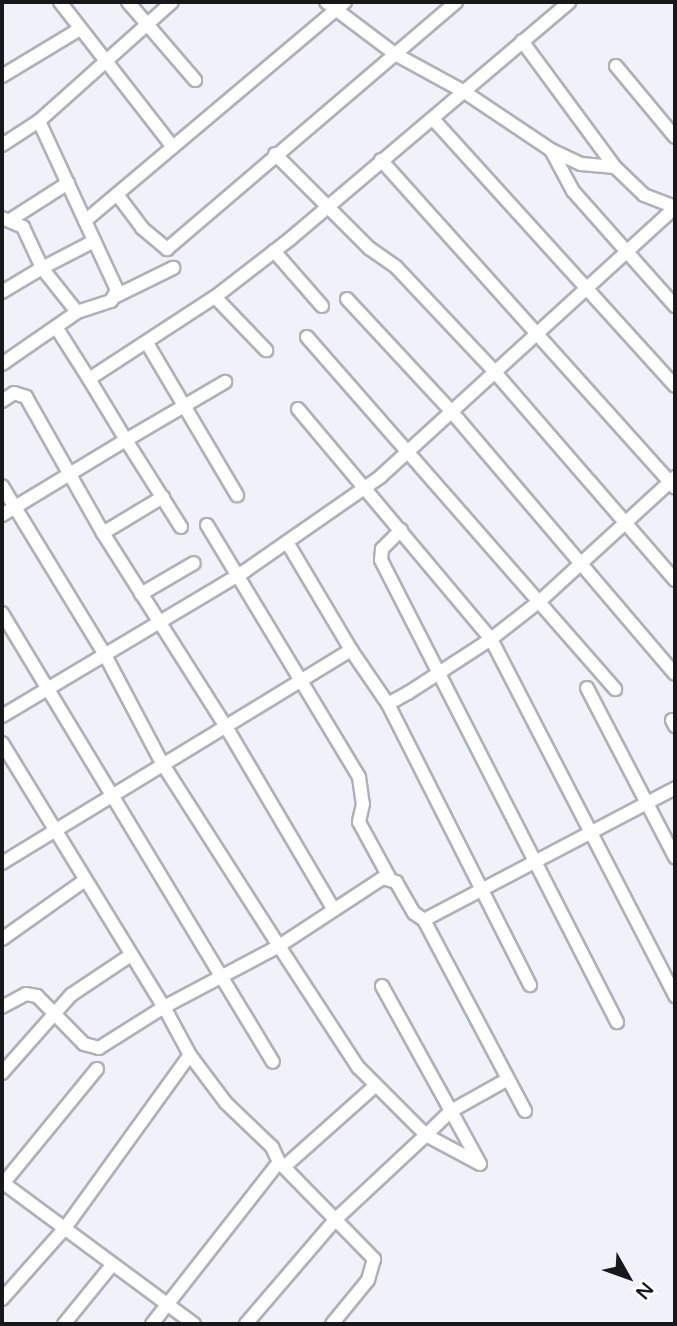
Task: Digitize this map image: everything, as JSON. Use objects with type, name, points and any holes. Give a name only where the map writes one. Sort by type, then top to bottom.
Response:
[{"type":"street","points":[[61,2],[172,146]]},
{"type":"street","points":[[128,2],[195,80]]},
{"type":"street","points":[[2,145],[39,121],[172,2]]},
{"type":"street","points":[[118,197],[142,228],[167,249],[456,2]]},
{"type":"street","points":[[89,379],[215,297],[274,251],[569,2]]},
{"type":"street","points":[[85,221],[118,197],[172,146],[336,4],[395,54],[463,91],[551,150],[581,163],[615,167]]},
{"type":"street","points":[[2,76],[80,29]]},
{"type":"street","points":[[2,716],[239,575],[366,487],[410,450],[493,370],[540,333],[629,254],[675,208],[644,195],[615,167],[522,41]]},
{"type":"street","points":[[616,66],[675,137]]},
{"type":"street","points":[[433,119],[675,386]]},
{"type":"street","points":[[39,121],[116,296]]},
{"type":"street","points":[[551,150],[573,191],[675,306]]},
{"type":"street","points":[[275,154],[325,206],[396,267],[493,370],[675,580]]},
{"type":"street","points":[[381,160],[673,483],[624,522],[541,600],[491,639],[443,673],[388,704]]},
{"type":"street","points":[[68,183],[6,219],[28,234],[42,268],[77,312]]},
{"type":"street","points":[[2,292],[94,242]]},
{"type":"street","points":[[274,251],[322,306]]},
{"type":"street","points":[[2,364],[77,312],[173,268]]},
{"type":"street","points":[[215,297],[266,351]]},
{"type":"street","points":[[347,299],[452,411],[675,674]]},
{"type":"street","points":[[57,327],[181,527]]},
{"type":"street","points":[[307,337],[410,450],[615,689]]},
{"type":"street","points":[[147,343],[186,404],[237,495]]},
{"type":"street","points":[[2,514],[225,382]]},
{"type":"street","points":[[2,401],[14,393],[26,397],[103,533],[225,725],[332,908]]},
{"type":"street","points":[[298,409],[491,639],[593,831],[675,996]]},
{"type":"street","points":[[2,486],[105,655],[162,763],[358,1067],[426,1135],[480,1164],[382,986]]},
{"type":"street","points":[[103,533],[163,497]]},
{"type":"street","points":[[207,525],[359,777],[363,804],[359,822],[389,877],[414,913],[424,920],[525,1111]]},
{"type":"street","points":[[401,530],[380,554],[443,673],[617,1022]]},
{"type":"street","points":[[287,542],[351,650],[388,704],[530,985]]},
{"type":"street","points":[[141,594],[194,563]]},
{"type":"street","points":[[2,613],[50,688],[273,1062]]},
{"type":"street","points":[[2,863],[53,828],[351,650]]},
{"type":"street","points":[[587,688],[675,857]]},
{"type":"street","points":[[2,743],[84,881],[164,1007],[190,1055],[226,1102],[272,1147],[281,1165],[374,1259],[368,1280],[332,1324]]},
{"type":"street","points":[[424,920],[482,887],[675,788]]},
{"type":"street","points":[[2,1007],[32,994],[53,1011],[84,1044],[99,1048],[164,1007],[279,946],[332,908],[389,877]]},
{"type":"street","points":[[2,939],[84,881]]},
{"type":"street","points":[[2,1073],[53,1011],[84,984],[131,955]]},
{"type":"street","points":[[2,1299],[65,1228],[190,1055]]},
{"type":"street","points":[[97,1069],[2,1184],[194,1324]]},
{"type":"street","points":[[246,1324],[335,1220],[451,1111],[508,1079]]},
{"type":"street","points":[[152,1324],[281,1165],[376,1084]]},
{"type":"street","points":[[64,1324],[113,1264]]}]
